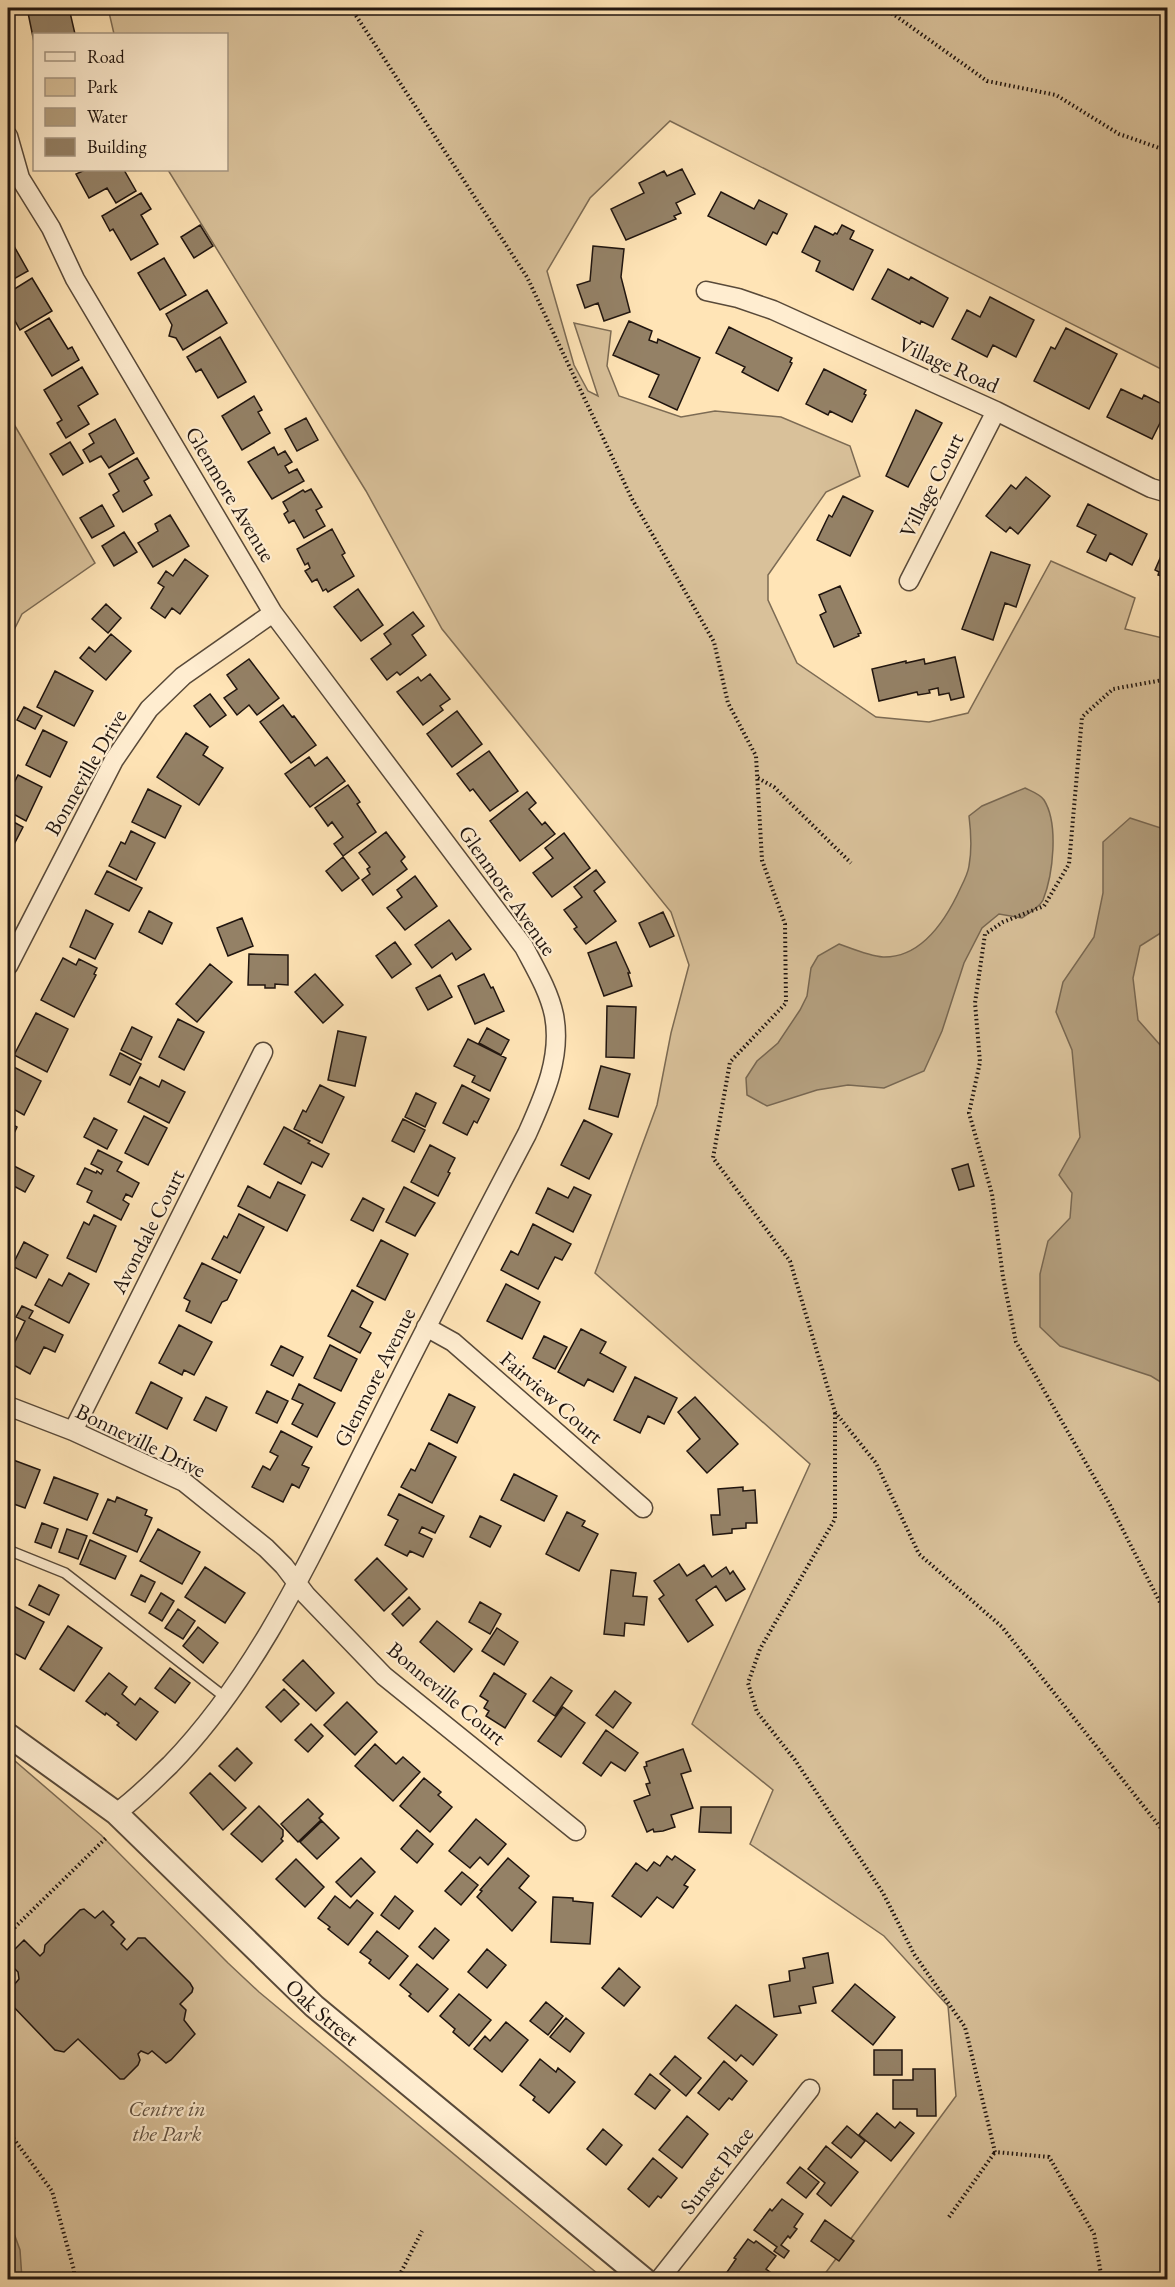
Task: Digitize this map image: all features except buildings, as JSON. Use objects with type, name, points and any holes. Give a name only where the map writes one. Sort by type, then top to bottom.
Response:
[{"type":"street","name":"Glenmore Avenue","points":[[8,136],[20,178],[51,228],[75,279],[273,613],[524,947],[543,982],[554,1014],[556,1050],[547,1090],[527,1134],[297,1582],[266,1637],[226,1698],[192,1742],[136,1799],[116,1813]]},
{"type":"street","name":"Village Road","points":[[706,291],[738,298],[773,310],[996,411],[1151,488],[1167,493]]},
{"type":"street","name":"Village Court","points":[[909,581],[996,411]]},
{"type":"street","name":"Bonneville Drive","points":[[8,966],[114,760],[149,709],[183,676],[273,613]]},
{"type":"street","name":"Avondale Court","points":[[73,1431],[263,1052]]},
{"type":"street","name":"Fairview Court","points":[[426,1327],[453,1342],[643,1508]]},
{"type":"street","name":"Bonneville Drive","points":[[8,1406],[73,1431],[184,1482],[266,1548],[297,1582]]},
{"type":"street","name":"Bonneville Court","points":[[297,1582],[306,1595],[384,1676],[576,1831]]},
{"type":"street","name":"Oak Street","points":[[8,1735],[116,1813],[314,2006],[645,2280]]},
{"type":"street","name":"Sunset Place","points":[[659,2280],[810,2089]]},
{"type":"lane","points":[[8,1550],[65,1573],[226,1698]]},
{"type":"path","points":[[351,8],[527,277],[632,499],[714,642],[728,703],[756,756],[762,860],[785,924],[786,1004],[730,1062],[712,1158],[790,1261],[835,1412],[835,1519],[760,1649],[748,1683],[757,1712],[795,1760],[883,1893],[914,1954],[965,2027],[995,2152],[949,2217]]},
{"type":"path","points":[[879,8],[893,14],[987,81],[1056,95],[1119,134],[1167,151]]},
{"type":"path","points":[[1167,680],[1113,689],[1082,717],[1069,864],[1044,906],[1003,922],[986,934],[975,1003],[980,1062],[969,1113],[992,1194],[1003,1277],[1016,1342],[1109,1503],[1167,1618]]},
{"type":"path","points":[[757,777],[774,787],[851,863]]},
{"type":"path","points":[[835,1412],[876,1463],[919,1554],[1002,1627],[1167,1837]]},
{"type":"path","points":[[8,1934],[106,1838]]},
{"type":"path","points":[[8,2131],[52,2191],[74,2270],[74,2280]]},
{"type":"path","points":[[995,2152],[1049,2157],[1094,2234],[1102,2280]]},
{"type":"path","points":[[397,2280],[422,2231]]},
{"type":"green space","points":[[108,8],[1167,8],[1167,372],[670,121],[590,198],[547,271],[574,365],[588,391],[598,396],[574,323],[611,331],[607,366],[619,396],[681,417],[715,411],[781,417],[850,446],[860,476],[826,492],[768,575],[768,600],[797,663],[876,717],[929,722],[968,713],[1051,561],[1135,598],[1125,629],[1167,639],[1167,2279],[821,2279],[956,2096],[948,2006],[884,1936],[750,1844],[773,1790],[692,1724],[810,1464],[595,1273],[657,1105],[671,1033],[689,965],[671,912],[442,629],[366,491],[169,171],[228,171],[228,33],[114,33]]},
{"type":"green space","points":[[8,414],[95,563],[22,614],[8,642]]},
{"type":"green space","name":"Centre in the Park","points":[[8,1755],[101,1835],[259,1992],[604,2279],[8,2279]]},
{"type":"water","points":[[1025,788],[1038,794],[1044,800],[1052,822],[1052,864],[1047,890],[1042,903],[1022,918],[999,914],[982,928],[964,963],[942,1031],[924,1071],[884,1088],[848,1085],[817,1090],[767,1106],[747,1095],[746,1078],[757,1061],[778,1043],[800,1010],[807,996],[811,968],[818,956],[839,944],[867,954],[883,957],[897,956],[921,943],[931,934],[948,911],[967,874],[971,847],[969,816],[982,806]]},
{"type":"water","points":[[1130,818],[1167,830],[1167,929],[1140,946],[1133,978],[1138,1020],[1162,1047],[1167,1049],[1167,1386],[1151,1376],[1060,1346],[1040,1327],[1040,1274],[1048,1241],[1070,1218],[1072,1193],[1059,1175],[1080,1137],[1072,1050],[1056,1012],[1063,982],[1094,937],[1103,893],[1103,842]]},
{"type":"water","points":[[8,2217],[20,2250],[22,2279],[8,2279]]}]
